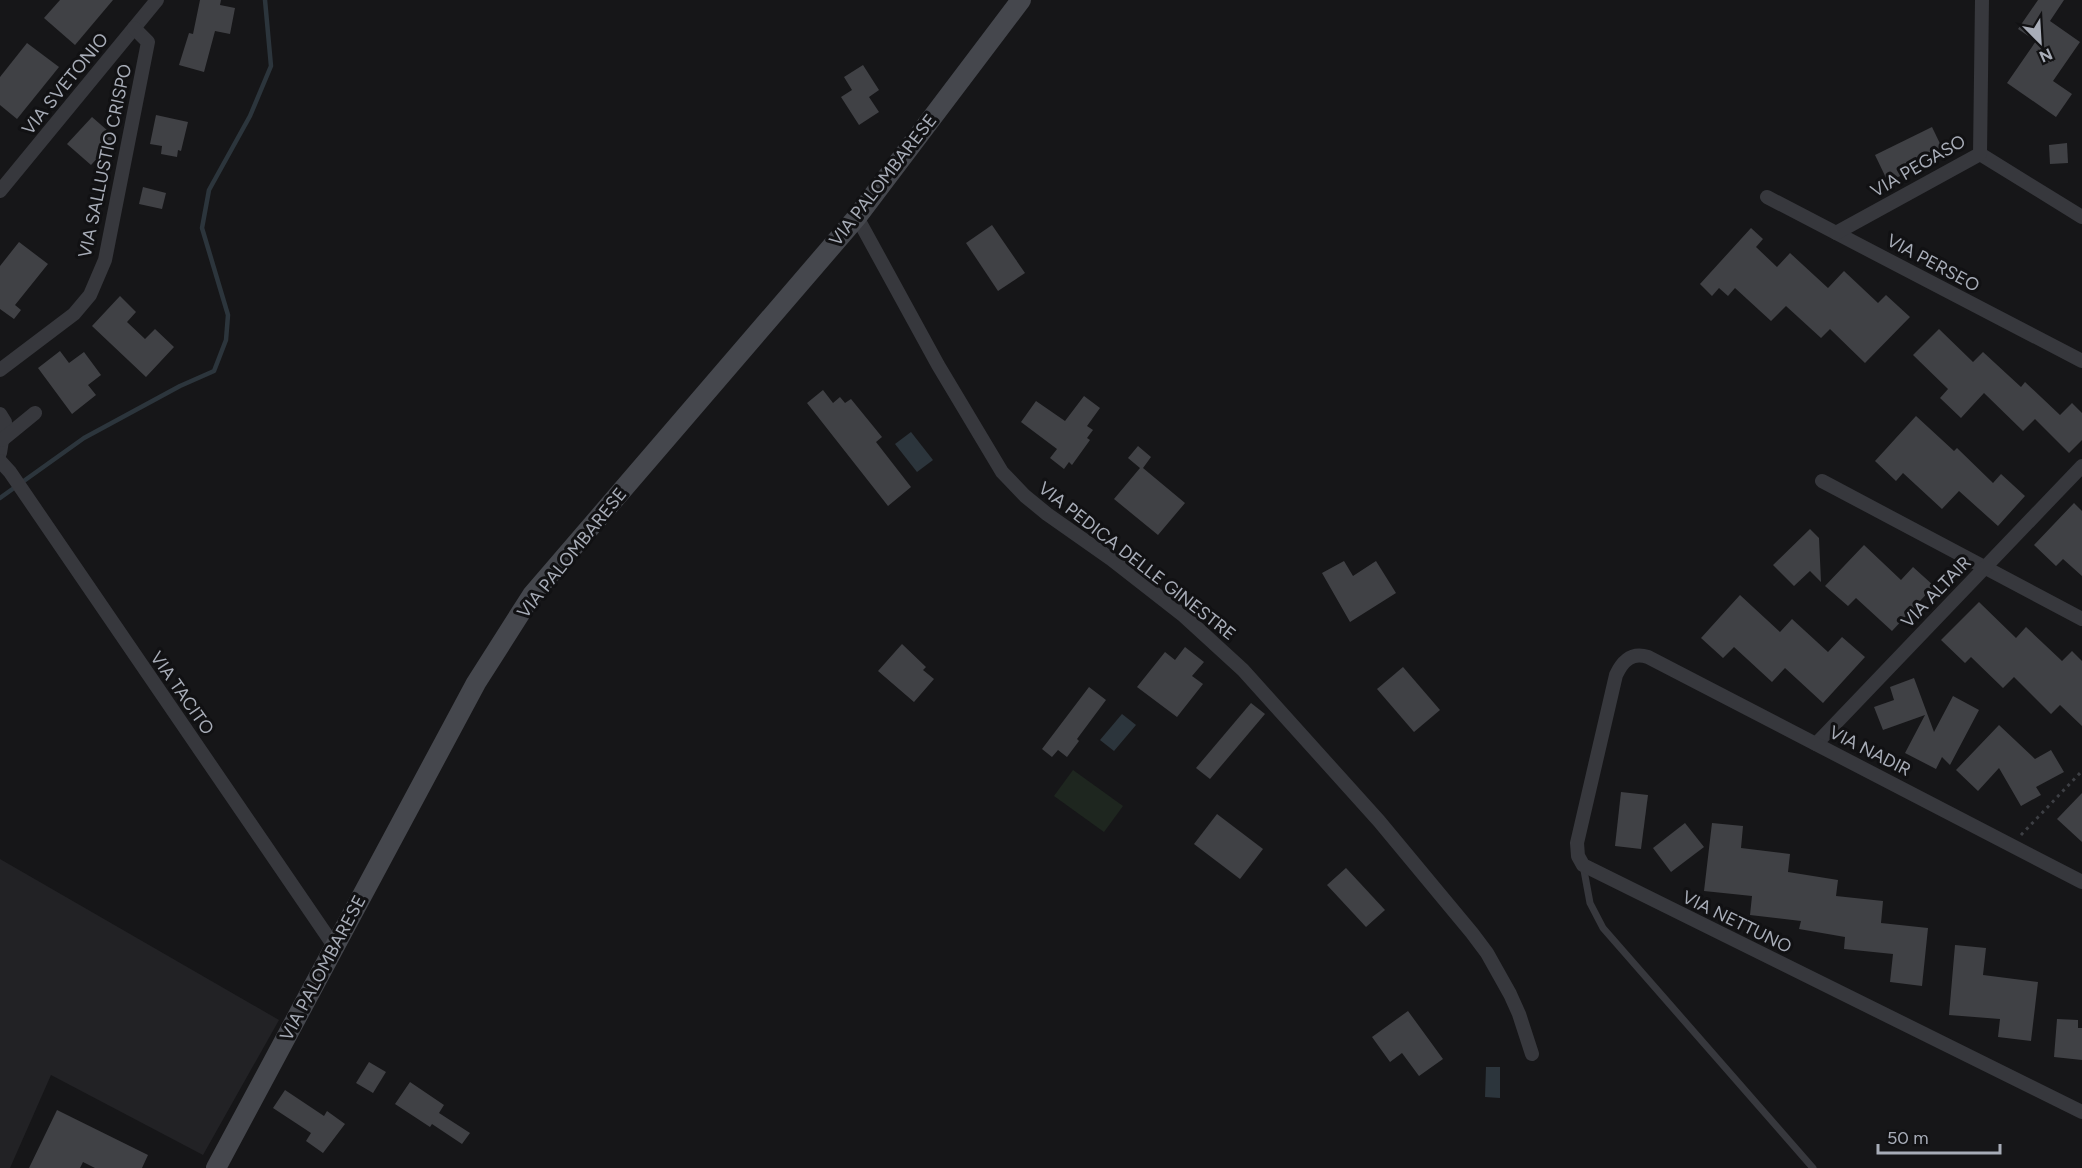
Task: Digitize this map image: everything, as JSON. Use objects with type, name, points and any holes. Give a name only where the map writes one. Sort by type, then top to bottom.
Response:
[{"type":"main road","name":"VIA PALOMBARESE","points":[[216,1168],[476,683],[532,596],[857,217],[1021,0]]},
{"type":"street","name":"VIA SVETONIO","points":[[0,191],[157,0]]},
{"type":"street","name":"VIA PEGASO","points":[[1836,233],[1980,154],[1982,0]]},
{"type":"street","name":"VIA SALLUSTIO CRISPO","points":[[0,370],[74,314],[90,295],[105,260],[148,42],[134,28]]},
{"type":"street","points":[[1980,154],[2082,217]]},
{"type":"street","name":"VIA PERSEO","points":[[1767,197],[2082,361]]},
{"type":"street","name":"VIA PEDICA DELLE GINESTRE","points":[[857,217],[938,365],[1002,472],[1025,496],[1047,514],[1111,559],[1198,627],[1243,670],[1385,828],[1487,952],[1520,1014],[1532,1054]]},
{"type":"street","points":[[1,447],[35,413]]},
{"type":"street","points":[[0,414],[5,422],[1,447]]},
{"type":"street","name":"VIA TACITO","points":[[0,461],[10,472],[334,946]]},
{"type":"street","name":"VIA ALTAIR","points":[[1816,744],[2082,466]]},
{"type":"street","points":[[1822,481],[2082,619]]},
{"type":"street","name":"VIA NADIR","points":[[1583,865],[1577,853],[1577,843],[1613,685],[1625,661],[1640,654],[2082,882]]},
{"type":"street","name":"VIA NETTUNO","points":[[1583,865],[2082,1112]]},
{"type":"lane","points":[[1583,865],[1590,903],[1603,928],[1813,1168]]},
{"type":"path","points":[[2012,845],[2082,771]]},
{"type":"shaded area","points":[[911,432],[933,460],[917,472],[895,444]]},
{"type":"shaded area","points":[[1122,714],[1136,725],[1114,751],[1100,740]]},
{"type":"shaded area","points":[[1073,770],[1123,806],[1104,832],[1054,796]]},
{"type":"shaded area","points":[[0,859],[279,1020],[203,1155],[51,1075],[10,1168],[0,1168]]},
{"type":"shaded area","points":[[1486,1067],[1500,1067],[1500,1098],[1485,1097]]},
{"type":"building","points":[[60,0],[113,0],[75,45],[44,18]]},
{"type":"building","points":[[200,0],[221,0],[220,5],[235,8],[230,34],[215,31],[204,72],[179,65],[189,33],[193,34]]},
{"type":"building","points":[[2038,0],[2064,0],[2050,21],[2080,42],[2053,81],[2072,94],[2056,117],[2007,83],[2036,41],[2018,29]]},
{"type":"building","points":[[27,43],[59,67],[17,119],[0,105],[0,77]]},
{"type":"building","points":[[863,65],[879,90],[869,97],[879,112],[859,125],[841,97],[852,90],[844,77]]},
{"type":"building","points":[[156,115],[188,122],[181,151],[178,150],[177,157],[161,154],[162,146],[150,144]]},
{"type":"building","points":[[92,117],[116,138],[91,165],[67,144]]},
{"type":"building","points":[[1932,127],[1945,154],[1888,182],[1875,155]]},
{"type":"building","points":[[2067,143],[2068,163],[2050,164],[2049,145]]},
{"type":"building","points":[[143,187],[166,193],[162,209],[139,204]]},
{"type":"building","points":[[992,225],[1025,273],[998,291],[966,243]]},
{"type":"building","points":[[1751,228],[1763,239],[1756,247],[1777,267],[1790,253],[1828,288],[1844,271],[1878,303],[1886,295],[1910,317],[1865,363],[1830,329],[1821,338],[1786,306],[1771,321],[1735,288],[1728,296],[1719,288],[1712,296],[1700,284]]},
{"type":"building","points":[[19,242],[48,264],[15,305],[21,310],[14,319],[0,309],[0,266]]},
{"type":"building","points":[[120,296],[136,312],[127,322],[145,339],[155,329],[174,347],[146,377],[92,326]]},
{"type":"building","points":[[1939,329],[1973,362],[1983,352],[2021,387],[2025,382],[2060,415],[2072,403],[2082,413],[2082,440],[2069,453],[2035,419],[2023,431],[1984,393],[1961,418],[1940,398],[1948,389],[1913,355]]},
{"type":"building","points":[[60,351],[69,363],[84,352],[101,375],[88,385],[96,395],[72,414],[38,368]]},
{"type":"building","points":[[823,390],[833,403],[840,397],[845,403],[851,399],[882,437],[876,442],[911,487],[888,506],[807,403]]},
{"type":"building","points":[[1084,396],[1100,408],[1087,426],[1093,430],[1087,438],[1090,440],[1072,465],[1069,462],[1064,469],[1050,458],[1057,449],[1021,422],[1036,401],[1065,421]]},
{"type":"building","points":[[1916,416],[1954,451],[1957,448],[1993,483],[2001,474],[2025,496],[1998,526],[1959,491],[1942,509],[1903,473],[1896,481],[1875,461]]},
{"type":"building","points":[[1138,446],[1151,457],[1143,468],[1185,503],[1158,535],[1114,499],[1140,468],[1128,458]]},
{"type":"building","points":[[2074,503],[2082,511],[2082,576],[2063,559],[2056,566],[2034,545]]},
{"type":"building","points":[[1810,529],[1819,538],[1821,582],[1810,571],[1794,586],[1773,565]]},
{"type":"building","points":[[1864,545],[1901,580],[1913,567],[1934,586],[1892,631],[1856,598],[1848,606],[1825,586]]},
{"type":"building","points":[[1344,561],[1353,576],[1376,561],[1396,593],[1350,622],[1322,573]]},
{"type":"building","points":[[1740,595],[1780,632],[1792,619],[1828,652],[1842,637],[1865,657],[1823,703],[1785,668],[1772,682],[1734,647],[1723,658],[1701,638]]},
{"type":"building","points":[[1979,602],[2016,638],[2026,627],[2062,661],[2072,651],[2082,661],[2082,726],[2060,705],[2051,714],[2014,677],[2003,688],[1971,657],[1965,663],[1941,640]]},
{"type":"building","points":[[902,644],[926,667],[923,670],[934,679],[914,702],[878,671]]},
{"type":"building","points":[[1185,647],[1204,662],[1192,676],[1203,684],[1177,717],[1137,687],[1165,652],[1175,660]]},
{"type":"building","points":[[1403,667],[1440,710],[1414,732],[1377,689]]},
{"type":"building","points":[[1914,678],[1934,732],[1953,696],[1979,710],[1950,765],[1942,757],[1936,769],[1905,753],[1925,715],[1883,730],[1874,707],[1894,700],[1890,687]]},
{"type":"building","points":[[1089,687],[1106,700],[1077,739],[1079,741],[1067,757],[1058,750],[1052,757],[1042,749]]},
{"type":"building","points":[[1251,703],[1265,714],[1210,779],[1196,768]]},
{"type":"building","points":[[1999,725],[2035,759],[2051,750],[2064,772],[2036,787],[2041,795],[2021,806],[1999,768],[1978,791],[1956,770]]},
{"type":"building","points":[[1621,792],[1648,795],[1641,849],[1615,846]]},
{"type":"building","points":[[2082,793],[2082,842],[2057,819]]},
{"type":"building","points":[[1217,814],[1263,849],[1240,879],[1194,844]]},
{"type":"building","points":[[1685,823],[1704,847],[1671,872],[1653,848]]},
{"type":"building","points":[[1712,823],[1743,826],[1741,848],[1790,854],[1788,872],[1838,880],[1836,896],[1883,901],[1881,923],[1928,928],[1922,986],[1890,982],[1893,954],[1844,949],[1845,937],[1799,929],[1801,921],[1750,915],[1752,896],[1704,891]]},
{"type":"building","points":[[1346,868],[1385,910],[1366,927],[1327,885]]},
{"type":"building","points":[[1955,945],[1986,948],[1983,975],[2038,982],[2031,1041],[1998,1037],[2000,1019],[1949,1015]]},
{"type":"building","points":[[1408,1011],[1443,1059],[1419,1076],[1402,1053],[1390,1062],[1372,1037]]},
{"type":"building","points":[[2057,1019],[2078,1020],[2078,1028],[2082,1028],[2082,1060],[2054,1057]]},
{"type":"building","points":[[369,1062],[386,1072],[373,1093],[356,1083]]},
{"type":"building","points":[[410,1082],[444,1105],[439,1113],[470,1133],[462,1144],[432,1124],[430,1127],[395,1104]]},
{"type":"building","points":[[285,1090],[324,1116],[327,1111],[345,1124],[323,1153],[306,1141],[311,1133],[273,1108]]},
{"type":"building","points":[[57,1110],[148,1155],[142,1168],[95,1168],[83,1162],[80,1168],[29,1168]]},
{"type":"waterway","points":[[0,498],[84,438],[180,386],[214,371],[226,340],[228,315],[202,228],[209,190],[250,116],[271,66],[265,0]]}]
